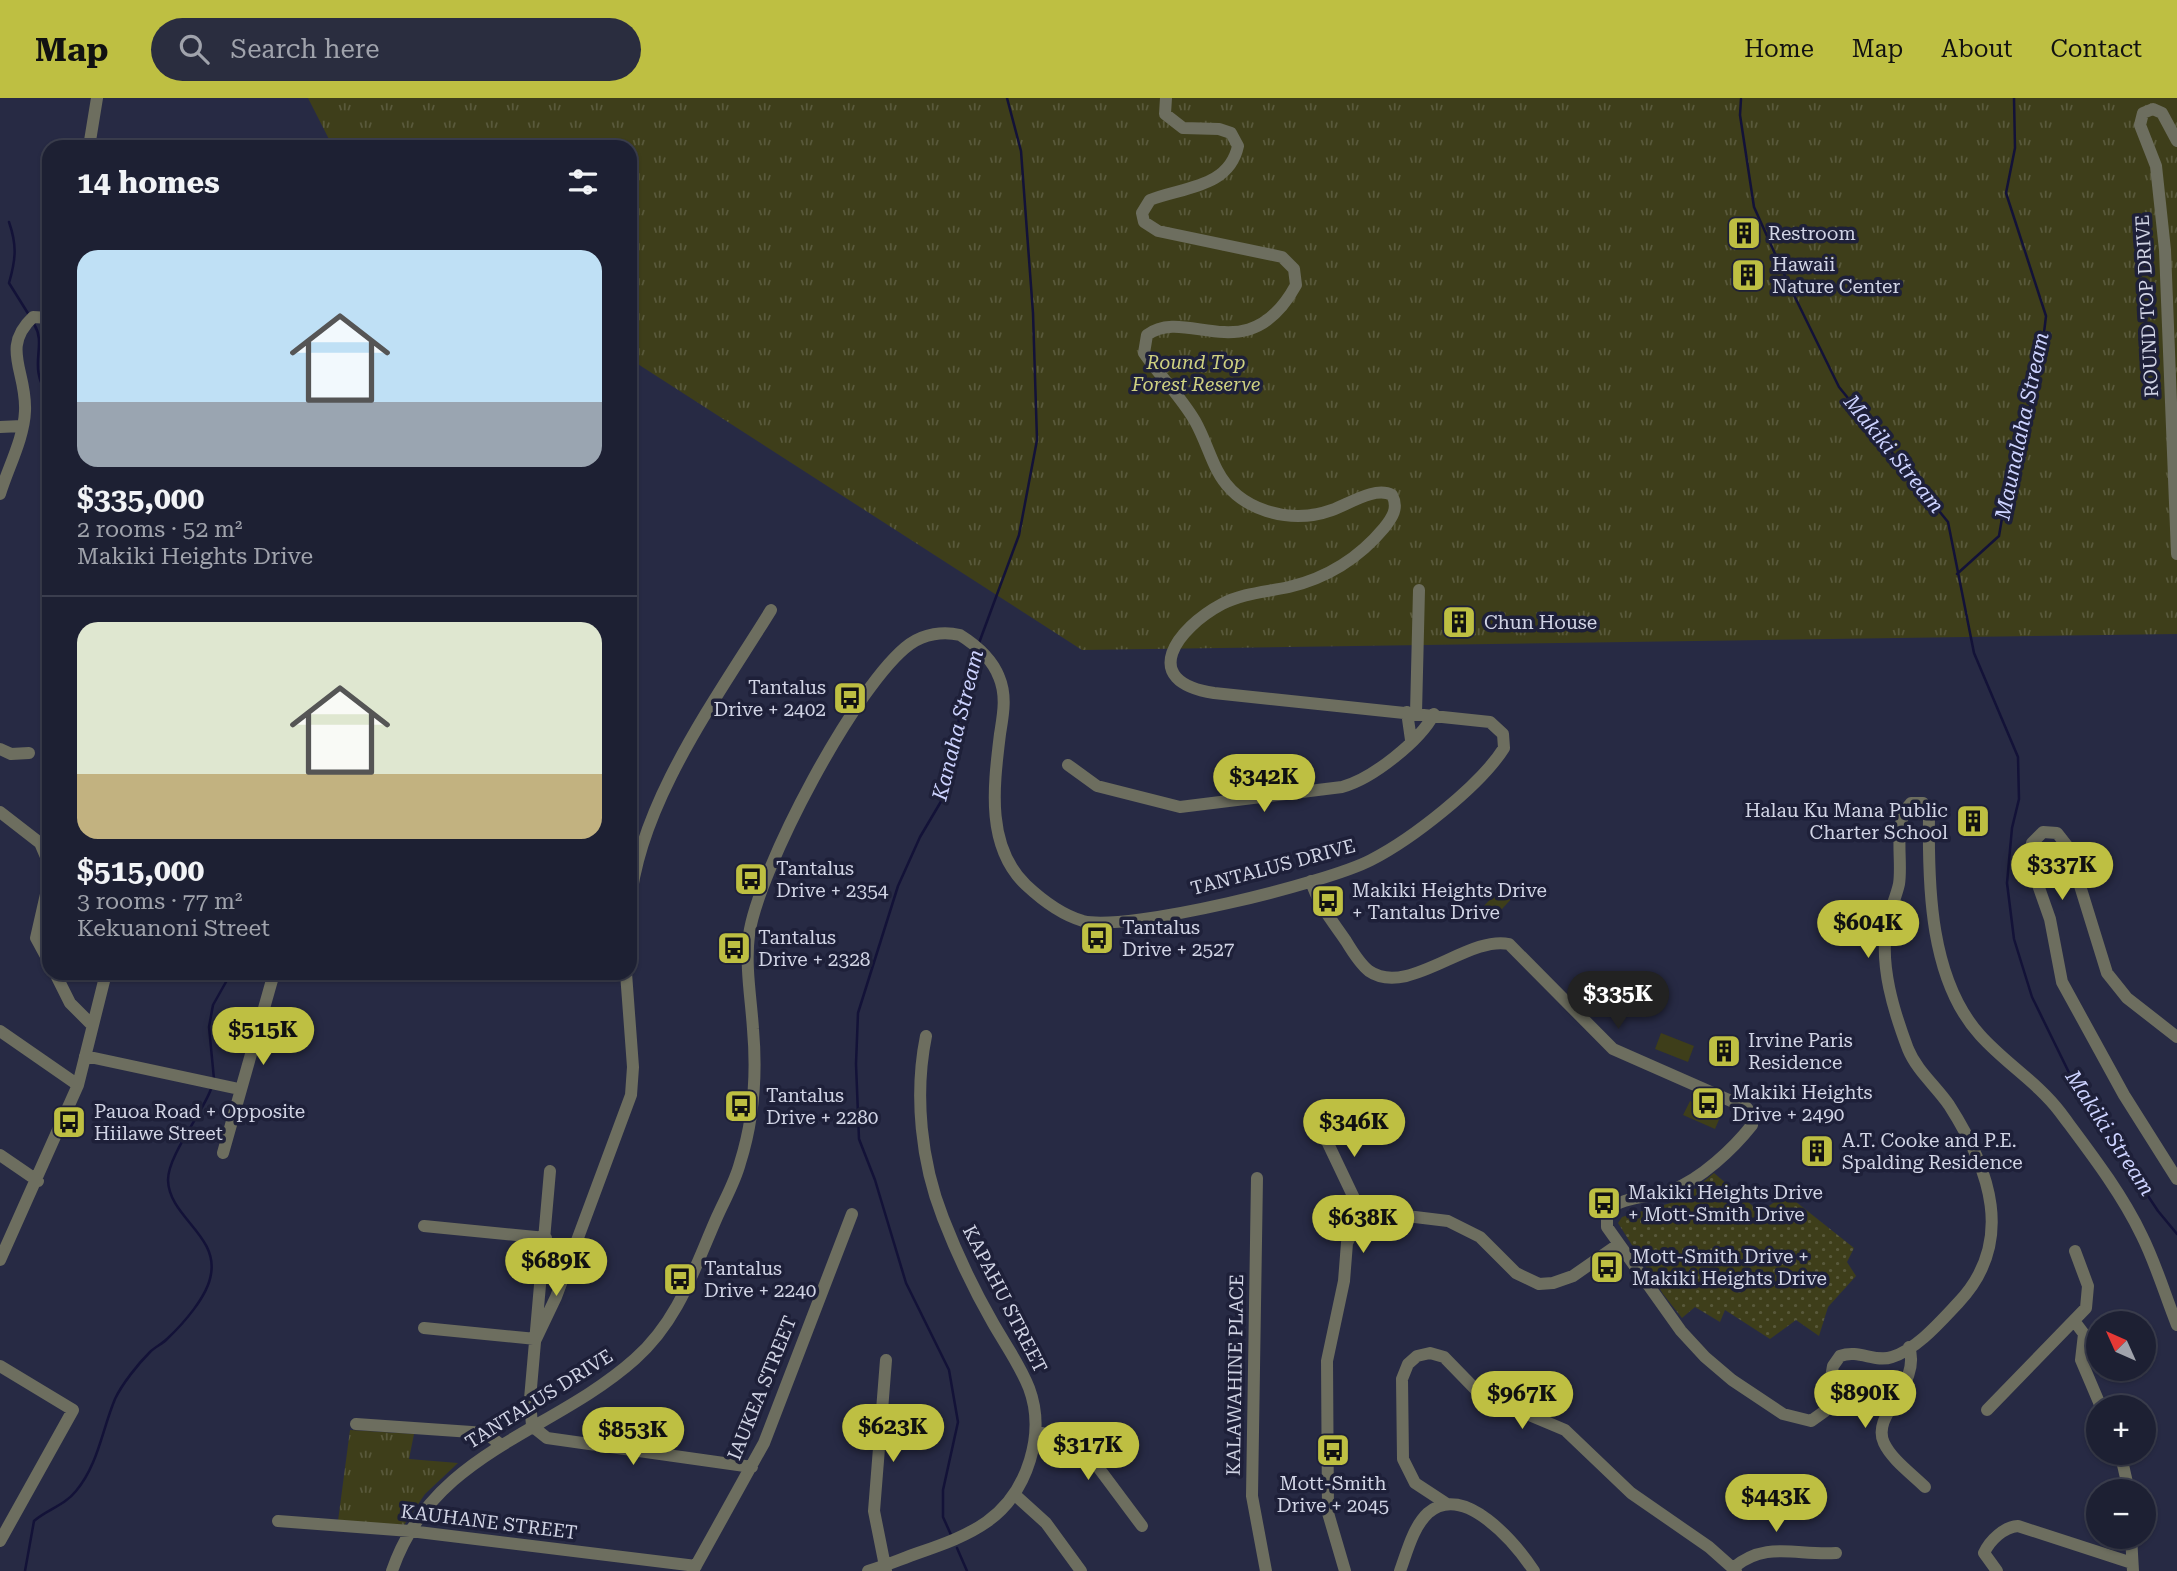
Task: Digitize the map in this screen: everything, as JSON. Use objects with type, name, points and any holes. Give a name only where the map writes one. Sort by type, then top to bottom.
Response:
[{"type":"street","points":[[90,140],[97,98]]},
{"type":"street","name":"TANTALUS DRIVE","points":[[392,1571],[410,1531],[422,1513],[450,1483],[501,1445],[636,1358],[662,1330],[687,1290],[739,1167],[752,1115],[754,1048],[748,947],[759,893],[784,834],[865,695],[888,665],[910,644],[938,633],[960,635],[995,668],[1002,686],[1004,706],[993,790],[999,842],[1024,883],[1063,914],[1106,924],[1152,919],[1311,881],[1370,861],[1391,849],[1473,785],[1504,748],[1503,734],[1490,722],[1192,690],[1179,682],[1171,671],[1170,659],[1179,642],[1208,613],[1240,596],[1291,587],[1336,569],[1376,538],[1394,514],[1396,505],[1392,495],[1381,492],[1325,513],[1303,517],[1268,511],[1246,502],[1225,483],[1195,421],[1144,353],[1147,335],[1162,326],[1219,334],[1255,327],[1279,307],[1296,285],[1294,269],[1282,257],[1158,231],[1144,222],[1142,213],[1150,200],[1208,183],[1220,176],[1235,158],[1238,146],[1231,133],[1176,125],[1165,114],[1166,98]]},
{"type":"street","name":"ROUND TOP DRIVE","points":[[2177,141],[2162,113],[2153,109],[2143,113],[2140,125],[2156,166],[2165,250],[2177,554]]},
{"type":"street","points":[[0,494],[22,426],[25,404],[3,347],[19,327],[33,317],[42,318]]},
{"type":"street","points":[[0,427],[22,426]]},
{"type":"street","points":[[1411,740],[1419,590]]},
{"type":"street","points":[[637,875],[646,836],[675,768],[771,610]]},
{"type":"street","points":[[1069,765],[1097,786],[1180,807],[1199,806],[1360,782],[1425,730],[1434,714]]},
{"type":"street","points":[[0,749],[11,754],[29,753]]},
{"type":"street","points":[[1311,881],[1322,906],[1361,962],[1375,974],[1396,976],[1415,973],[1476,949],[1508,944],[1625,1057],[1729,1098],[1750,1112],[1752,1125],[1686,1184],[1610,1208],[1607,1212],[1607,1227],[1681,1331],[1705,1357],[1738,1385],[1792,1419],[1811,1421],[1822,1415],[1827,1404],[1833,1366],[1840,1356],[1855,1353],[1891,1358],[1909,1347],[1947,1314],[1978,1280],[1987,1260],[1993,1230],[1990,1200],[1971,1147],[1947,1103],[1909,1052],[1887,975],[1885,937],[1901,869],[1900,823],[1905,808],[1918,801],[1928,810],[1934,917],[1945,966],[1957,997],[1977,1032],[2044,1092],[2119,1196],[2146,1244],[2177,1325]]},
{"type":"street","points":[[0,812],[40,843],[42,848]]},
{"type":"street","points":[[2177,1037],[2126,998],[2107,973],[2068,847],[2057,833],[2043,832],[2032,844],[2031,865],[2050,919],[2062,982],[2124,1095],[2177,1179]]},
{"type":"street","points":[[42,914],[37,938],[42,948]]},
{"type":"street","points":[[58,980],[70,1003],[91,1024]]},
{"type":"street","points":[[0,1260],[78,1085],[104,980]]},
{"type":"street","points":[[223,1153],[272,980]]},
{"type":"street","points":[[536,1339],[556,1297],[631,1095],[633,1067],[627,980]]},
{"type":"street","points":[[0,1031],[78,1085]]},
{"type":"street","name":"KAPAHU STREET","points":[[868,1571],[885,1568],[966,1537],[985,1525],[1014,1494],[1028,1467],[1036,1432],[1034,1405],[1027,1384],[972,1286],[933,1189],[924,1145],[921,1104],[926,1036]]},
{"type":"street","points":[[85,1056],[239,1089]]},
{"type":"street","points":[[1314,1114],[1364,1219]]},
{"type":"street","points":[[0,1155],[37,1181]]},
{"type":"street","points":[[550,1171],[530,1399],[533,1426],[547,1438],[752,1467]]},
{"type":"street","name":"KALAWAHINE PLACE","points":[[1257,1178],[1252,1496],[1266,1571]]},
{"type":"street","points":[[1345,1571],[1328,1513],[1327,1361],[1342,1289],[1347,1243],[1352,1231],[1364,1219],[1388,1213],[1425,1217],[1458,1225],[1480,1237],[1516,1273],[1539,1284],[1553,1283],[1573,1276],[1619,1244]]},
{"type":"street","name":"IAUKEA STREET","points":[[694,1569],[752,1467],[852,1214]]},
{"type":"street","points":[[424,1226],[546,1238]]},
{"type":"street","points":[[1987,1410],[2086,1308],[2089,1300],[2086,1279],[2075,1251]]},
{"type":"street","points":[[2075,1322],[2084,1334],[2081,1360],[2096,1395]]},
{"type":"street","points":[[424,1328],[536,1339]]},
{"type":"street","points":[[1909,1347],[1913,1361],[1911,1371],[1881,1425],[1883,1441],[1925,1487]]},
{"type":"street","points":[[1447,1504],[1415,1483],[1407,1472],[1403,1459],[1402,1379],[1408,1364],[1417,1356],[1430,1353],[1444,1357],[1479,1394],[1564,1430],[1631,1493],[1735,1569],[1748,1556],[1765,1550],[1815,1555],[1836,1553]]},
{"type":"street","points":[[885,1568],[874,1511],[886,1360]]},
{"type":"street","points":[[0,1366],[73,1410],[0,1541]]},
{"type":"street","points":[[356,1424],[486,1433],[501,1445]]},
{"type":"street","points":[[1036,1432],[1068,1438],[1088,1455],[1142,1526]]},
{"type":"street","points":[[1014,1494],[1046,1523],[1081,1571]]},
{"type":"street","points":[[1400,1571],[1424,1517],[1434,1508],[1447,1504],[1464,1506],[1491,1523],[1519,1550],[1534,1571]]},
{"type":"street","name":"KAUHANE STREET","points":[[278,1521],[410,1531],[694,1569]]},
{"type":"street","points":[[1997,1571],[1984,1553],[1987,1546],[2011,1526],[2024,1527],[2132,1567],[2131,1549]]},
{"type":"green space","name":"Round Top Forest Reserve","points":[[308,98],[2177,98],[2177,634],[1082,650],[637,364],[637,140],[329,140]]},
{"type":"green space","points":[[1503,886],[1514,896],[1491,921],[1480,910]]},
{"type":"green space","points":[[1661,1033],[1694,1046],[1688,1062],[1655,1049]]},
{"type":"green space","points":[[1690,1101],[1721,1115],[1715,1129],[1683,1115]]},
{"type":"green space","points":[[1714,1173],[1760,1212],[1786,1194],[1854,1248],[1847,1262],[1856,1276],[1828,1307],[1819,1336],[1796,1320],[1770,1339],[1725,1310],[1720,1322],[1695,1307],[1682,1318],[1663,1294],[1618,1223],[1622,1217],[1681,1200]]},
{"type":"green space","points":[[350,1430],[414,1434],[409,1459],[458,1463],[425,1494],[404,1525],[338,1521]]},
{"type":"waterway","name":"Kanaha Stream","points":[[979,643],[1019,535],[1037,440],[1033,313],[1021,151],[1007,98]]},
{"type":"waterway","name":"Maunalaha Stream","points":[[1957,574],[1999,536],[2014,447],[2031,404],[2040,366],[2046,316],[2006,193],[2015,148],[2014,98]]},
{"type":"waterway","name":"Makiki Stream","points":[[1741,99],[1740,115],[1754,207],[1789,285],[1839,387],[1948,522],[1974,653],[2018,757],[2019,799],[2012,828],[2007,883],[2014,939],[2032,997],[2078,1091],[2158,1211],[2177,1234]]},
{"type":"waterway","points":[[9,222],[15,252],[9,283],[29,315]]},
{"type":"waterway","points":[[34,324],[38,332],[38,366],[42,386]]},
{"type":"waterway","name":"Kanaha Stream","points":[[952,1537],[943,1517],[943,1490],[958,1422],[949,1370],[906,1283],[875,1180],[859,1139],[856,1064],[858,1013],[898,886],[920,837],[946,793],[967,673],[975,653]]},
{"type":"waterway","points":[[214,1079],[209,1027],[213,1005],[227,980]]},
{"type":"waterway","points":[[25,1571],[34,1521],[76,1491],[95,1459],[110,1411],[122,1387],[145,1357],[187,1318],[209,1282],[211,1260],[207,1248],[176,1205],[168,1180],[173,1159],[211,1089]]},
{"type":"waterway","name":"Kanaha Stream","points":[[957,1548],[967,1571]]},
{"type":"place","name":"Restroom","points":[[1744,233]]},
{"type":"place","name":"Hawaii Nature Center","points":[[1748,275]]},
{"type":"place","name":"Chun House","points":[[1459,622]]},
{"type":"place","name":"Tantalus Drive + 2402","points":[[850,698]]},
{"type":"place","name":"Halau Ku Mana Public Charter School","points":[[1973,821]]},
{"type":"place","name":"Tantalus Drive + 2354","points":[[751,879]]},
{"type":"place","name":"Makiki Heights Drive + Tantalus Drive","points":[[1328,901]]},
{"type":"place","name":"Tantalus Drive + 2527","points":[[1097,938]]},
{"type":"place","name":"Tantalus Drive + 2328","points":[[734,948]]},
{"type":"place","name":"Irvine Paris Residence","points":[[1724,1051]]},
{"type":"place","name":"Makiki Heights Drive + 2490","points":[[1708,1103]]},
{"type":"place","name":"Tantalus Drive + 2280","points":[[741,1106]]},
{"type":"place","name":"Pauoa Road + Opposite Hiilawe Street","points":[[69,1122]]},
{"type":"place","name":"A.T. Cooke and P.E. Spalding Residence","points":[[1817,1151]]},
{"type":"place","name":"Makiki Heights Drive + Mott-Smith Drive","points":[[1604,1203]]},
{"type":"place","name":"Mott-Smith Drive + Makiki Heights Drive","points":[[1607,1267]]},
{"type":"place","name":"Tantalus Drive + 2240","points":[[680,1279]]},
{"type":"place","name":"Mott-Smith Drive + 2045","points":[[1333,1450]]}]
